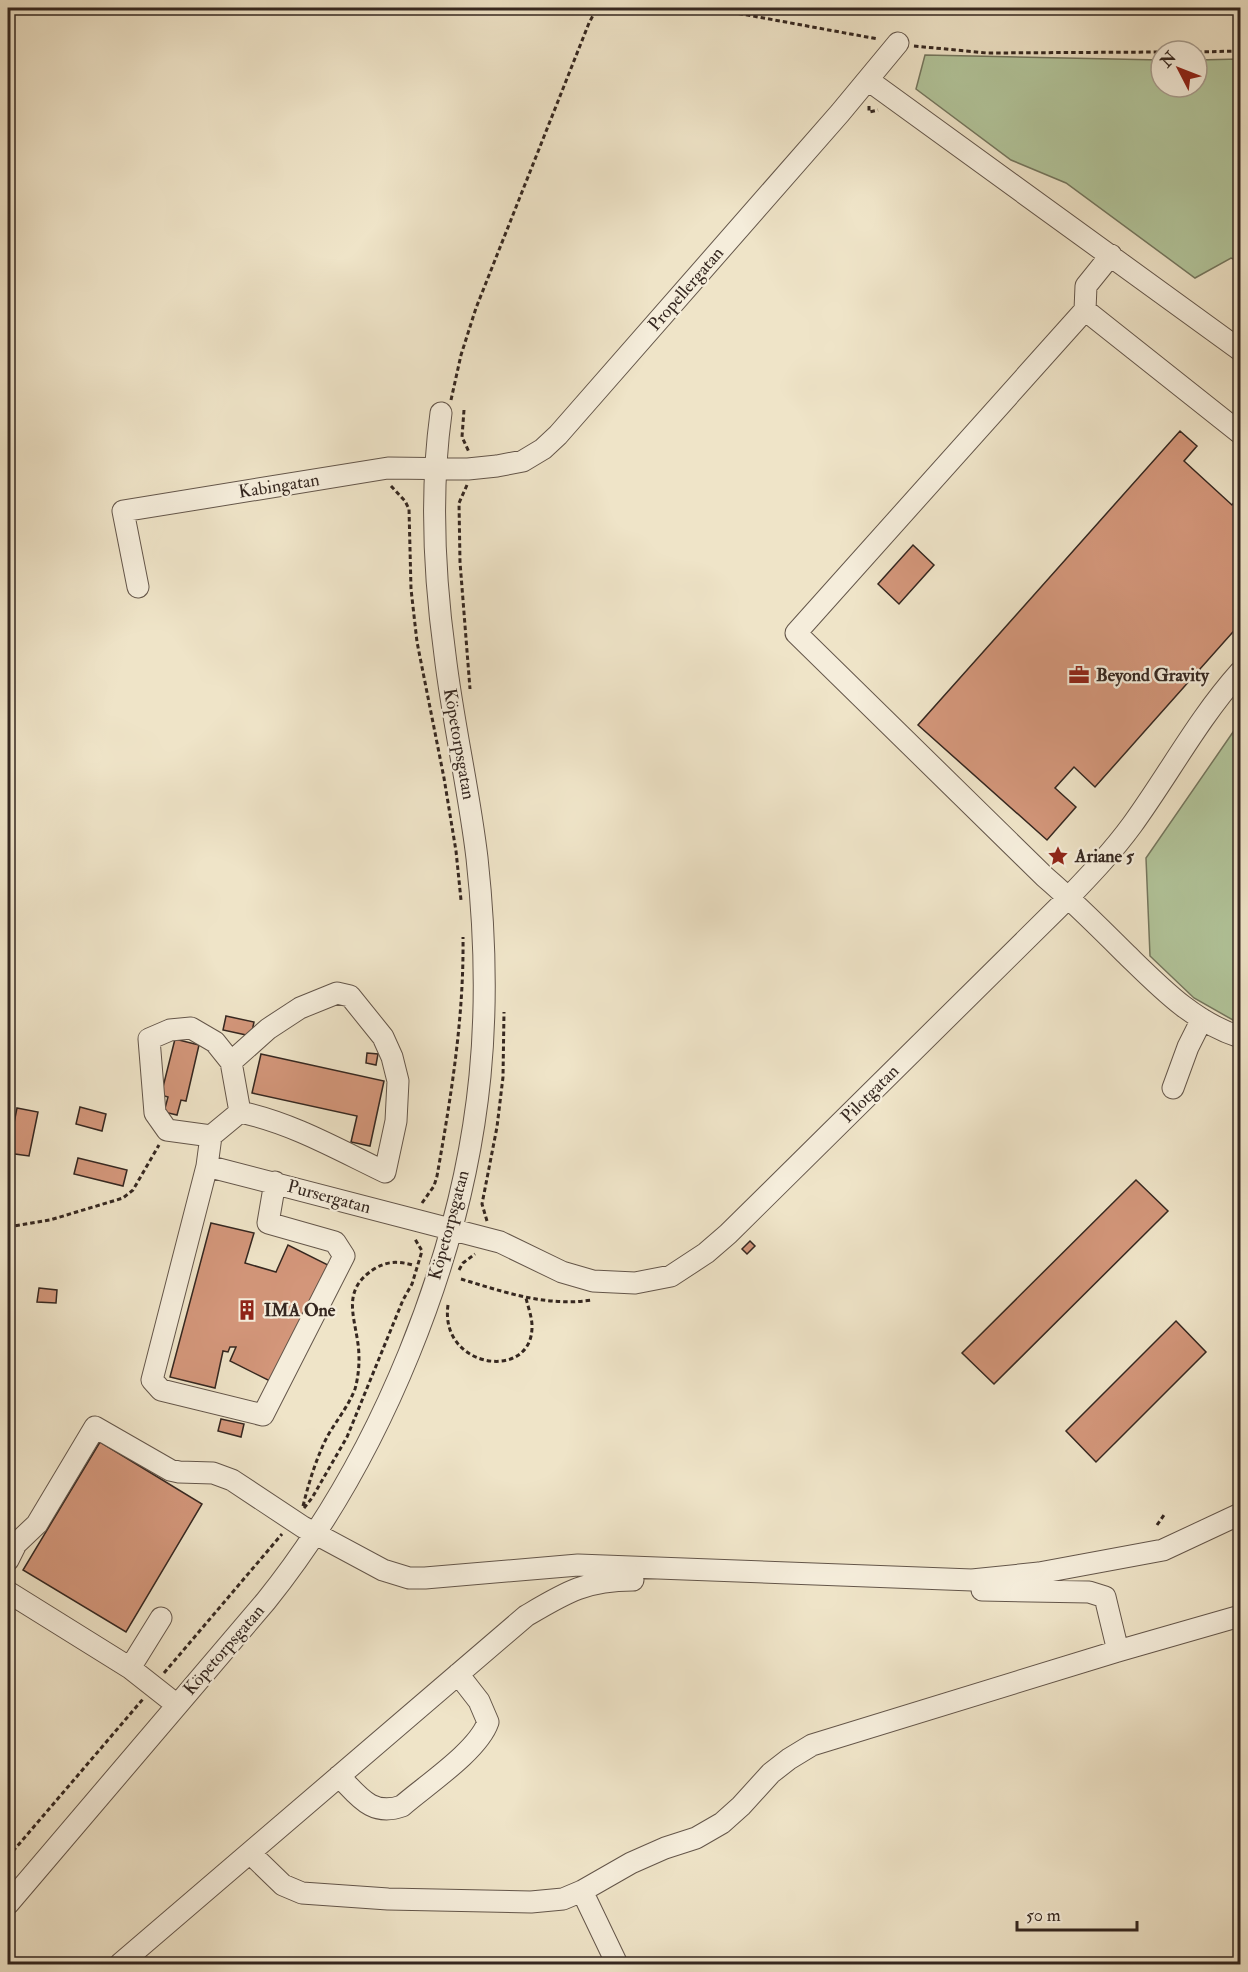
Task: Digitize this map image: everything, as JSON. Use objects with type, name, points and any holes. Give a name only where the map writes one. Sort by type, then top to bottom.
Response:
[{"type":"street","name":"Propellergatan","points":[[436,468],[479,469],[524,460],[558,435],[898,43]]},
{"type":"street","points":[[868,80],[1240,350]]},
{"type":"street","points":[[1111,255],[1086,286],[1085,310],[796,633],[1178,1004],[1202,1019],[1240,1037]]},
{"type":"street","points":[[1085,310],[1240,433]]},
{"type":"street","name":"Köpetorpsgatan","points":[[8,1904],[280,1583],[315,1534],[363,1451],[396,1382],[435,1282],[467,1160],[480,1078],[484,1020],[483,919],[477,857],[440,622],[436,566],[436,468],[441,413]]},
{"type":"street","name":"Kabingatan","points":[[138,587],[123,511],[388,468],[436,468]]},
{"type":"street","name":"Pilotgatan","points":[[450,1229],[521,1250],[562,1272],[593,1281],[635,1283],[651,1281],[671,1275],[689,1265],[728,1234],[1108,856],[1133,824],[1206,712],[1240,672]]},
{"type":"street","points":[[231,1062],[268,1029],[300,1008],[338,993],[350,996],[383,1036],[392,1057],[398,1081],[396,1121],[385,1172],[294,1128],[268,1118],[240,1112]]},
{"type":"street","points":[[1173,1088],[1188,1047],[1202,1019]]},
{"type":"street","points":[[211,1136],[167,1130],[155,1113],[149,1039],[170,1030],[190,1028],[215,1042],[231,1062],[240,1112]]},
{"type":"street","points":[[240,1112],[211,1136],[207,1166],[152,1380],[161,1390],[263,1415],[344,1256],[335,1242],[268,1223],[274,1182]]},
{"type":"street","name":"Pursergatan","points":[[207,1166],[450,1229]]},
{"type":"street","points":[[8,1560],[16,1544],[37,1524],[95,1427],[170,1470],[213,1473],[232,1480],[315,1534],[383,1570],[409,1578],[578,1565],[972,1580],[1039,1573],[1163,1550],[1240,1514]]},
{"type":"street","points":[[1099,1563],[1118,1650]]},
{"type":"street","points":[[120,1965],[526,1616],[564,1594],[591,1583],[615,1580],[1089,1593],[1105,1597]]},
{"type":"street","points":[[8,1592],[130,1668],[177,1705]]},
{"type":"street","points":[[250,1853],[283,1885],[302,1893],[325,1896],[544,1902],[563,1899],[582,1891],[631,1863],[696,1838],[722,1823],[771,1773],[812,1745],[1118,1650],[1240,1616]]},
{"type":"street","points":[[130,1668],[161,1618]]},
{"type":"street","points":[[339,1776],[367,1804],[392,1809],[402,1806],[472,1747],[485,1732],[488,1722],[479,1701],[458,1674]]},
{"type":"street","points":[[582,1891],[617,1965]]},
{"type":"path","points":[[441,413],[450,405],[461,356],[476,308],[589,23],[597,8]]},
{"type":"path","points":[[709,8],[898,43],[987,53],[1149,52]]},
{"type":"path","points":[[1209,52],[1240,51]]},
{"type":"path","points":[[388,468],[390,483],[409,509],[411,589],[417,642],[444,778],[456,851],[461,903]]},
{"type":"path","points":[[413,1265],[390,1262],[380,1265],[360,1282],[353,1296],[353,1321],[359,1346],[355,1389],[318,1458],[301,1511],[312,1498],[347,1437],[403,1300],[412,1284],[422,1251],[414,1235],[422,1201],[434,1186],[437,1176],[449,1109],[464,977],[463,934]]},
{"type":"path","points":[[8,1227],[50,1220],[123,1198],[133,1190],[167,1130]]},
{"type":"path","points":[[455,1283],[463,1263],[478,1254],[483,1237]]},
{"type":"path","points":[[461,1279],[526,1298],[579,1302],[597,1299]]},
{"type":"path","points":[[451,1294],[446,1318],[453,1337],[471,1354],[489,1362],[498,1363],[517,1355],[530,1339],[532,1327],[526,1298]]},
{"type":"path","points":[[1156,1525],[1164,1515]]},
{"type":"green space","points":[[925,55],[1149,60],[1149,99],[1209,99],[1209,60],[1240,59],[1240,262],[1231,258],[1195,278],[1066,183],[1011,160],[916,89]]},
{"type":"green space","points":[[1240,722],[1240,1024],[1194,998],[1150,956],[1146,858]]},
{"type":"building","name":"Beyond Gravity","points":[[1180,431],[1197,446],[1184,461],[1232,505],[1240,495],[1240,624],[1095,787],[1074,767],[1055,788],[1076,807],[1047,840],[918,725]]},
{"type":"building","points":[[913,545],[934,565],[899,604],[878,584]]},
{"type":"building","points":[[226,1016],[254,1022],[251,1036],[223,1030]]},
{"type":"building","points":[[175,1039],[199,1045],[186,1101],[181,1100],[177,1115],[164,1112],[168,1097],[161,1095]]},
{"type":"building","points":[[367,1053],[378,1054],[376,1065],[366,1063]]},
{"type":"building","points":[[261,1054],[384,1081],[370,1146],[351,1142],[357,1116],[252,1093]]},
{"type":"building","points":[[80,1107],[106,1114],[102,1131],[76,1124]]},
{"type":"building","points":[[17,1108],[38,1112],[29,1156],[8,1153]]},
{"type":"building","points":[[78,1158],[127,1170],[123,1186],[74,1174]]},
{"type":"building","points":[[1136,1180],[1168,1211],[994,1384],[962,1353]]},
{"type":"building","name":"IMA One","points":[[211,1223],[254,1233],[245,1263],[276,1272],[288,1245],[328,1265],[270,1381],[230,1361],[236,1347],[230,1347],[228,1352],[223,1351],[215,1388],[170,1377]]},
{"type":"building","points":[[750,1241],[755,1246],[747,1254],[742,1249]]},
{"type":"building","points":[[39,1288],[57,1290],[56,1303],[37,1302]]},
{"type":"building","points":[[1176,1321],[1206,1352],[1096,1462],[1066,1431]]},
{"type":"building","points":[[221,1419],[244,1424],[241,1437],[218,1431]]},
{"type":"building","points":[[100,1442],[202,1504],[126,1632],[23,1570]]},
{"type":"place","name":"Beyond Gravity","points":[[1079,675]]},
{"type":"place","name":"Ariane 5","points":[[1058,856]]},
{"type":"place","name":"IMA One","points":[[247,1310]]}]
